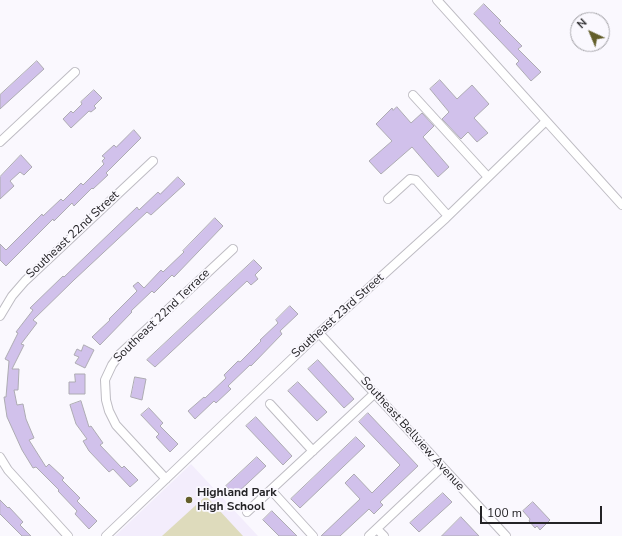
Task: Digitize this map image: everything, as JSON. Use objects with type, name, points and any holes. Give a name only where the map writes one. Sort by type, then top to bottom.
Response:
[{"type":"street","points":[[437,0],[622,205]]},
{"type":"street","points":[[0,142],[74,72]]},
{"type":"street","points":[[412,95],[488,177]]},
{"type":"street","name":"Southeast 23rd Street","points":[[106,536],[319,333],[448,216],[546,121]]},
{"type":"street","name":"Southeast 22nd Street","points":[[0,316],[12,296],[25,281],[153,161]]},
{"type":"street","points":[[388,199],[410,179],[416,180],[448,216]]},
{"type":"street","name":"Southeast 22nd Terrace","points":[[166,479],[116,425],[109,411],[105,390],[105,380],[108,371],[120,354],[233,249]]},
{"type":"street","name":"Southeast Bellview Avenue","points":[[319,333],[506,536]]},
{"type":"street","points":[[247,512],[374,393]]},
{"type":"street","points":[[270,404],[313,451]]},
{"type":"street","points":[[0,457],[8,470],[68,536]]},
{"type":"street","points":[[369,536],[442,467]]},
{"type":"street","points":[[270,490],[313,536]]},
{"type":"street","points":[[377,529],[384,536]]},
{"type":"shaded area","name":"Highland Park High School","points":[[191,464],[258,536],[115,536]]},
{"type":"shaded area","points":[[206,496],[243,536],[162,536]]},
{"type":"building","points":[[484,4],[501,21],[499,23],[522,46],[518,49],[541,72],[531,81],[516,64],[519,61],[474,14]]},
{"type":"building","points":[[37,61],[44,69],[0,109],[0,95]]},
{"type":"building","points":[[440,80],[457,99],[472,85],[489,104],[474,118],[488,133],[477,142],[468,132],[461,139],[442,119],[449,112],[430,89]]},
{"type":"building","points":[[94,90],[102,98],[94,106],[96,108],[91,112],[89,111],[71,128],[63,119],[71,111],[73,113],[82,104],[81,102]]},
{"type":"building","points":[[397,107],[411,123],[422,113],[434,126],[423,137],[449,167],[438,177],[412,147],[381,174],[369,161],[392,141],[376,124],[392,108],[393,110]]},
{"type":"building","points":[[134,130],[141,138],[106,173],[108,175],[74,206],[72,203],[54,221],[53,219],[6,266],[0,260],[0,244],[6,250],[42,214],[43,216],[61,199],[63,201],[81,183],[83,185],[104,164],[102,161],[105,158],[102,156],[114,145],[116,147]]},
{"type":"building","points":[[21,155],[32,167],[24,175],[20,172],[10,181],[14,186],[0,199],[0,177]]},
{"type":"building","points":[[178,177],[185,184],[151,215],[147,212],[33,320],[37,323],[21,344],[24,345],[12,369],[19,369],[18,390],[14,390],[17,405],[23,404],[26,419],[34,438],[29,440],[46,467],[49,464],[64,478],[62,480],[80,498],[77,501],[97,521],[89,529],[75,514],[77,511],[58,491],[59,490],[36,467],[33,468],[22,450],[7,417],[4,397],[6,397],[9,361],[5,359],[18,333],[16,332],[33,310],[30,308],[137,207],[139,210],[158,192],[160,194]]},
{"type":"building","points":[[215,218],[223,226],[174,277],[172,275],[154,293],[152,291],[131,311],[132,312],[100,345],[92,337],[137,291],[133,286],[138,282],[144,288],[161,270],[163,272],[184,252],[183,251]]},
{"type":"building","points":[[254,260],[262,268],[255,275],[258,279],[251,285],[247,281],[155,367],[147,360]]},
{"type":"building","points":[[290,306],[298,314],[280,331],[282,334],[251,366],[250,365],[228,386],[231,389],[216,403],[214,401],[195,419],[188,411],[204,397],[205,398],[226,378],[224,375],[238,361],[240,362],[261,341],[260,340],[278,323],[276,320]]},
{"type":"building","points":[[84,345],[94,350],[85,368],[75,363],[79,357],[74,355],[77,349],[81,351]]},
{"type":"building","points":[[318,360],[354,399],[344,408],[308,369]]},
{"type":"building","points":[[75,374],[85,374],[85,394],[69,394],[69,382],[75,382]]},
{"type":"building","points":[[135,377],[146,379],[142,400],[131,397]]},
{"type":"building","points":[[298,382],[327,412],[317,421],[288,391]]},
{"type":"building","points":[[81,401],[89,427],[91,426],[103,443],[100,445],[122,468],[124,466],[138,480],[130,487],[113,469],[109,472],[89,451],[83,441],[87,439],[76,424],[70,405]]},
{"type":"building","points":[[149,408],[163,423],[160,426],[178,444],[170,452],[156,437],[159,434],[141,415]]},
{"type":"building","points":[[368,413],[418,466],[380,502],[383,505],[374,514],[369,509],[340,536],[321,536],[360,499],[345,483],[354,474],[372,493],[400,465],[359,422]]},
{"type":"building","points":[[256,417],[292,456],[283,465],[246,426]]},
{"type":"building","points":[[356,437],[365,446],[300,508],[291,499]]},
{"type":"building","points":[[257,457],[266,466],[235,495],[226,486]]},
{"type":"building","points":[[443,493],[452,502],[419,532],[410,523]]},
{"type":"building","points":[[0,500],[23,522],[20,525],[31,536],[22,536],[0,514]]},
{"type":"building","points":[[533,502],[550,520],[540,530],[537,526],[535,528],[523,511]]},
{"type":"building","points":[[272,511],[297,536],[279,536],[263,520]]},
{"type":"building","points":[[461,517],[479,536],[442,536]]},
{"type":"place","name":"Highland Park High School","points":[[189,500]]}]
